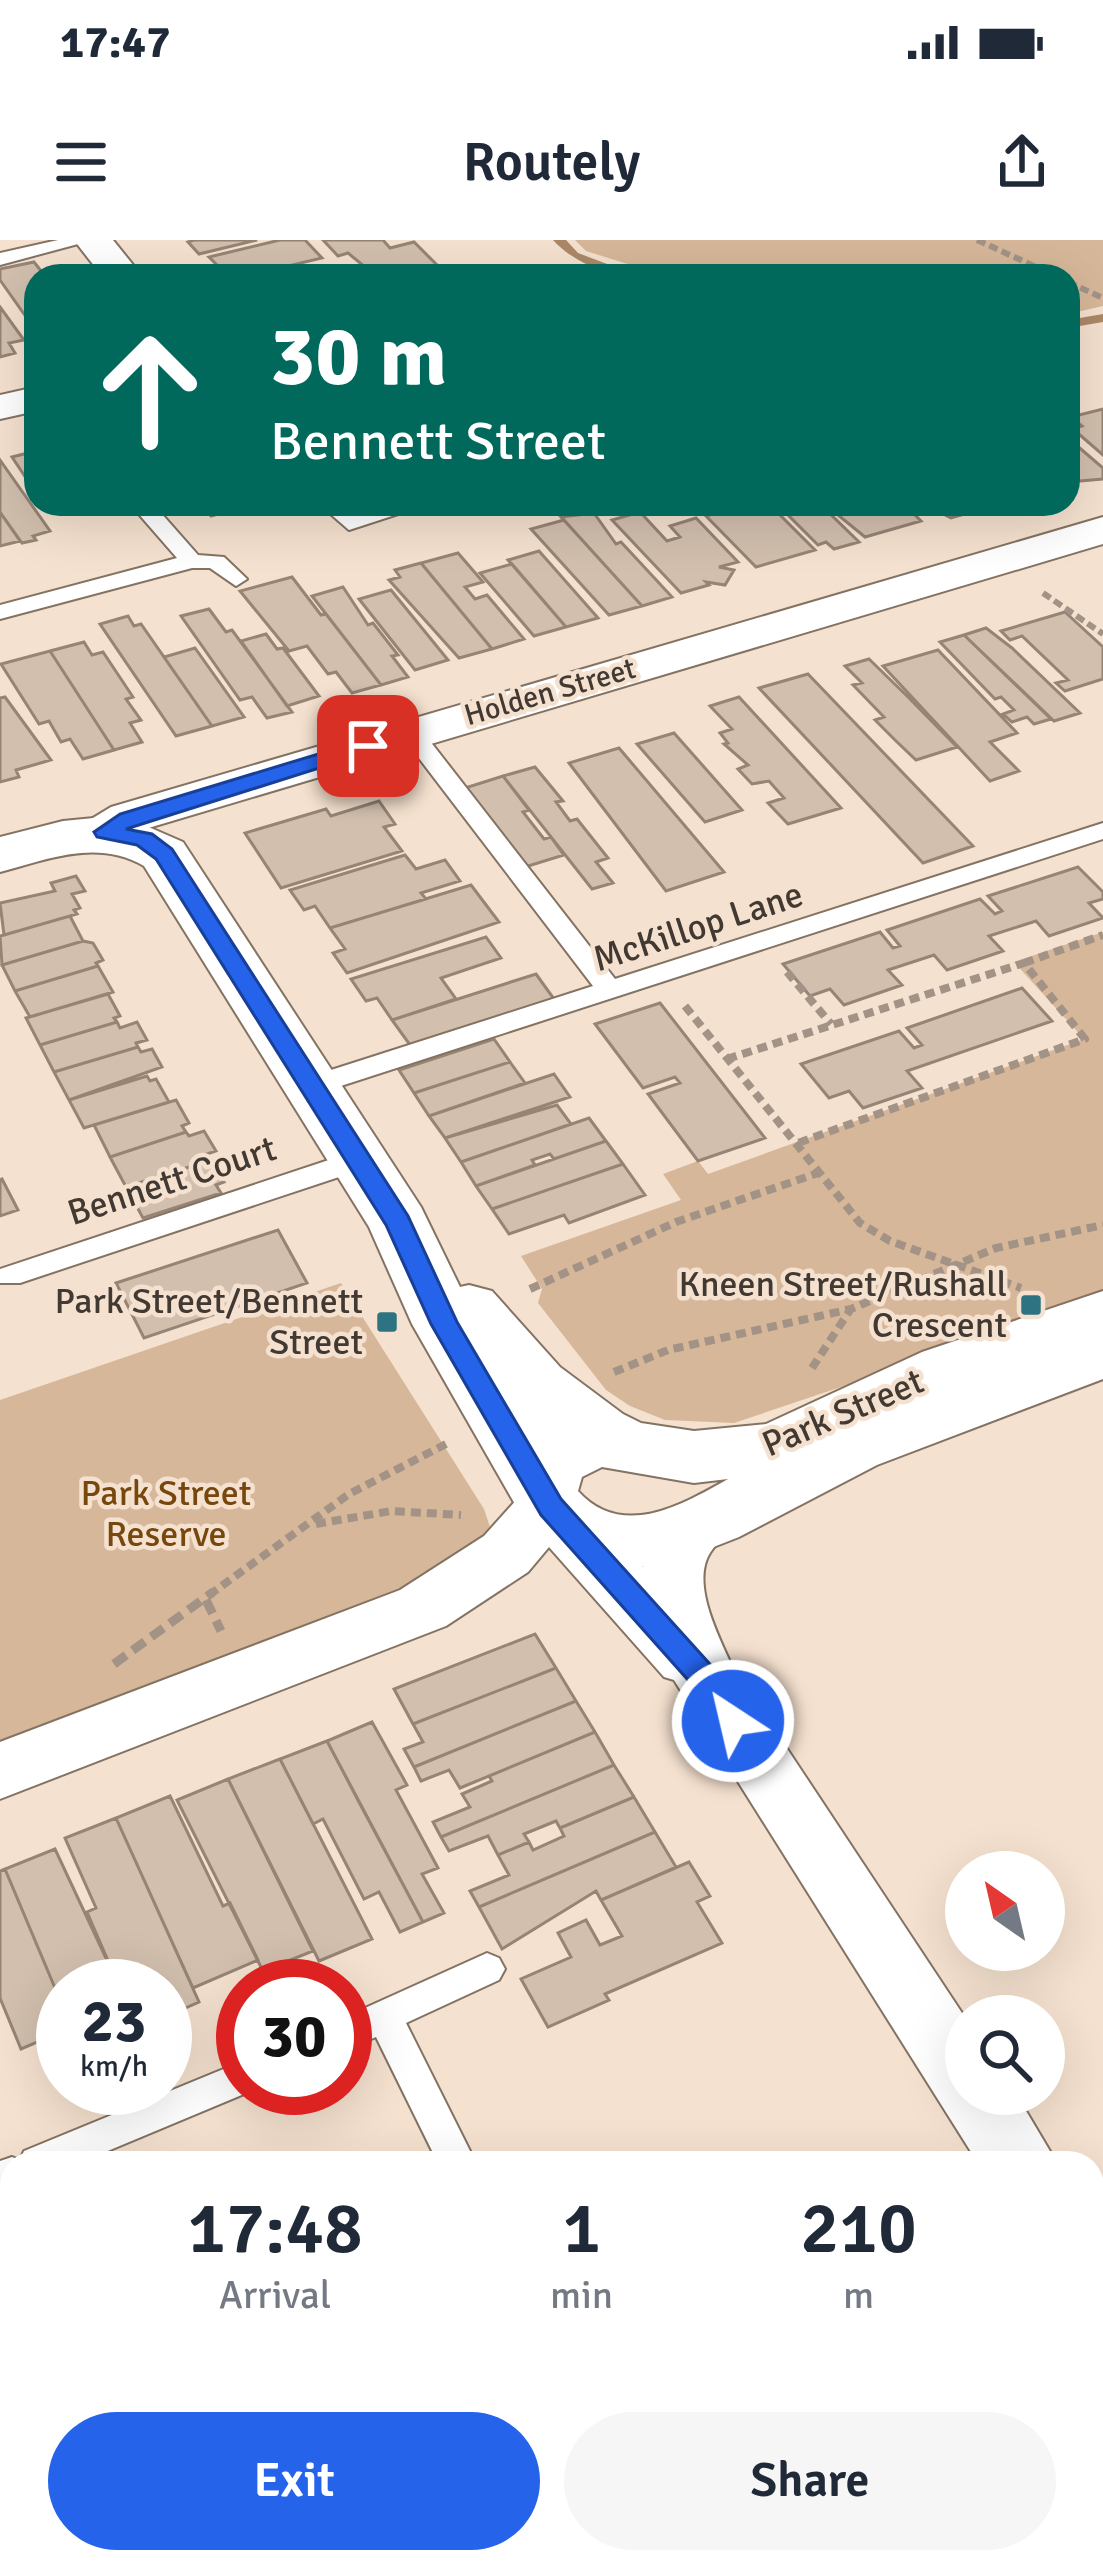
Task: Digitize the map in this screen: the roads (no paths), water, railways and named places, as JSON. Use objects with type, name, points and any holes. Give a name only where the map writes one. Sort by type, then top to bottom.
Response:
[{"type":"street","points":[[93,240],[112,264]]},
{"type":"street","name":"Holden Street","points":[[0,856],[105,832],[128,818],[411,732],[1103,530]]},
{"type":"street","points":[[105,832],[144,839],[164,854],[398,1223],[445,1324],[552,1507],[706,1681],[945,2048]]},
{"type":"street","points":[[398,1223],[520,1367],[580,1419],[622,1442]]},
{"type":"street","name":"Park Street","points":[[1085,1335],[666,1538],[625,1543],[585,1534],[552,1507],[544,1480],[561,1456],[598,1442],[622,1442],[694,1457],[769,1450],[944,1370],[1085,1335]]},
{"type":"street","name":"Park Street","points":[[0,1772],[423,1608],[457,1591],[506,1554],[552,1507]]},
{"type":"street","points":[[701,1522],[682,1541],[673,1583],[680,1619],[706,1681]]},
{"type":"street","points":[[988,2115],[1011,2151]]},
{"type":"lane","points":[[0,259],[82,240]]},
{"type":"lane","points":[[152,516],[192,561]]},
{"type":"lane","points":[[342,516],[349,523],[374,516]]},
{"type":"lane","points":[[0,612],[192,561],[216,562],[236,579]]},
{"type":"lane","points":[[411,732],[612,993]]},
{"type":"lane","name":"McKillop Lane","points":[[313,1086],[1103,831]]},
{"type":"lane","name":"Bennett Court","points":[[10,1276],[359,1160]]},
{"type":"lane","points":[[372,2023],[487,1969]]},
{"type":"lane","points":[[385,2017],[451,2151]]},
{"type":"lane","points":[[67,2151],[216,2088]]},
{"type":"waterway","points":[[559,240],[574,255],[599,264]]},
{"type":"waterway","points":[[1080,322],[1103,318]]},
{"type":"place","name":"Kneen Street/Rushall Crescent","points":[[1031,1305]]},
{"type":"place","name":"Park Street/Bennett Street","points":[[387,1322]]},
{"type":"park label","name":"Park Street Reserve","points":[[166,1514]]}]
